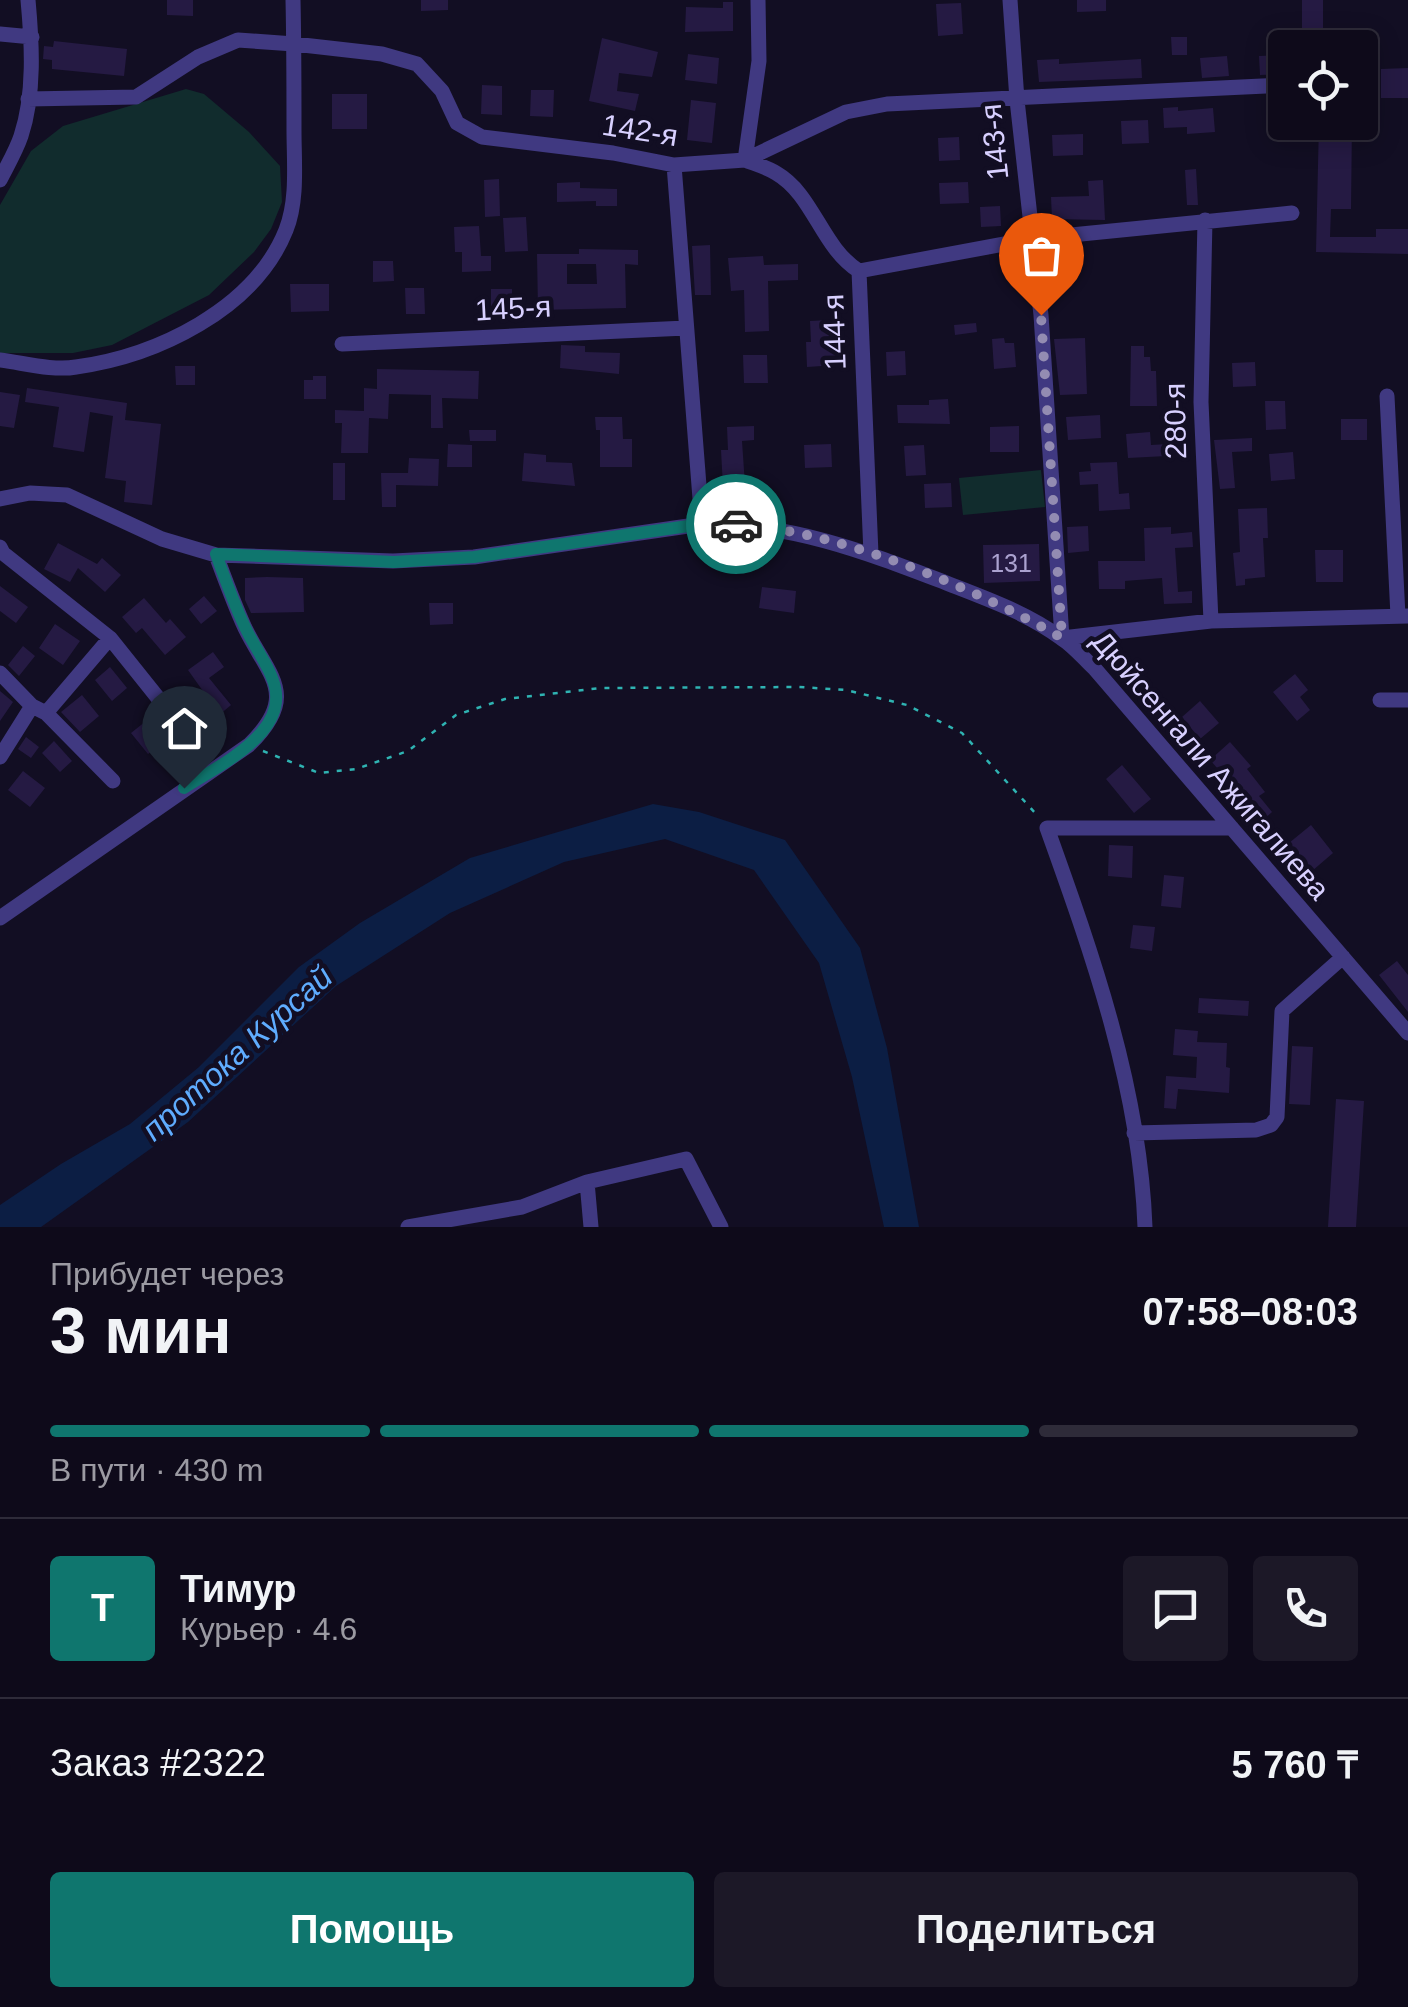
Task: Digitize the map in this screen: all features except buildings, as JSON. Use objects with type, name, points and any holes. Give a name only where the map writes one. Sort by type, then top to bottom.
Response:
[{"type":"street","points":[[0,180],[21,136],[28,98],[32,37],[28,0]]},
{"type":"street","points":[[0,360],[72,368],[120,358],[177,336],[227,306],[261,270],[286,229],[294,187],[294,0]]},
{"type":"street","points":[[745,160],[759,60],[758,0]]},
{"type":"street","name":"143-я","points":[[1010,0],[1041,315],[1062,638]]},
{"type":"street","points":[[0,34],[32,37]]},
{"type":"street","name":"142-я","points":[[28,98],[136,97],[198,57],[238,40],[294,44],[382,54],[417,64],[442,91],[456,123],[482,137],[674,165],[745,160],[846,112],[887,104],[1268,86]]},
{"type":"street","name":"144-я","points":[[745,160],[777,173],[802,197],[832,248],[859,271],[871,554]]},
{"type":"street","points":[[674,165],[702,524]]},
{"type":"street","points":[[859,271],[1031,239],[1292,213]]},
{"type":"street","name":"280-я","points":[[1205,220],[1201,402],[1211,621]]},
{"type":"street","name":"145-я","points":[[342,344],[686,328]]},
{"type":"street","points":[[1062,638],[1211,621],[1403,616],[1388,396]]},
{"type":"street","name":"Дюйсенгали Ажигалиева","points":[[0,499],[30,493],[67,495],[162,539],[216,554],[394,562],[474,557],[702,524],[774,527],[871,554],[1006,606],[1062,638],[1095,669],[1408,1033]]},
{"type":"street","points":[[0,547],[110,638],[194,743]]},
{"type":"street","points":[[0,918],[249,745],[264,730],[277,703],[274,679],[247,633],[216,554]]},
{"type":"street","points":[[0,757],[39,709],[110,638]]},
{"type":"street","points":[[0,673],[112,781]]},
{"type":"street","points":[[1380,700],[1408,700]]},
{"type":"street","points":[[1145,1227],[1144,1192],[1109,1014],[1048,828],[1232,828]]},
{"type":"street","points":[[1134,1133],[1256,1130],[1271,1124],[1277,1117],[1282,1011],[1343,957]]},
{"type":"street","points":[[408,1227],[522,1206],[587,1182],[686,1159],[721,1227]]},
{"type":"street","points":[[587,1182],[591,1227]]},
{"type":"path","points":[[249,745],[320,774],[356,770],[408,750],[456,715],[505,699],[601,688],[846,690],[906,706],[962,733],[1048,828]]},
{"type":"green space","points":[[186,89],[204,94],[249,132],[280,166],[282,202],[271,229],[254,252],[209,295],[112,345],[73,353],[0,353],[0,205],[31,151],[63,126]]},
{"type":"green space","points":[[1041,470],[1045,507],[963,515],[959,478]]},
{"type":"water","name":"протока Курсай","points":[[653,804],[699,812],[785,840],[860,948],[887,1048],[919,1227],[884,1227],[852,1077],[819,963],[754,870],[665,839],[564,862],[450,913],[336,986],[188,1122],[41,1227],[0,1227],[0,1205],[130,1124],[199,1067],[299,967],[360,923],[470,858]]},
{"type":"way so far","points":[[736,524],[774,527],[871,554],[1006,606],[1062,638],[1041,315]]},
{"type":"route","points":[[184,788],[249,745],[264,730],[277,703],[274,679],[247,633],[216,554],[394,562],[474,557],[702,524],[736,524]]}]
